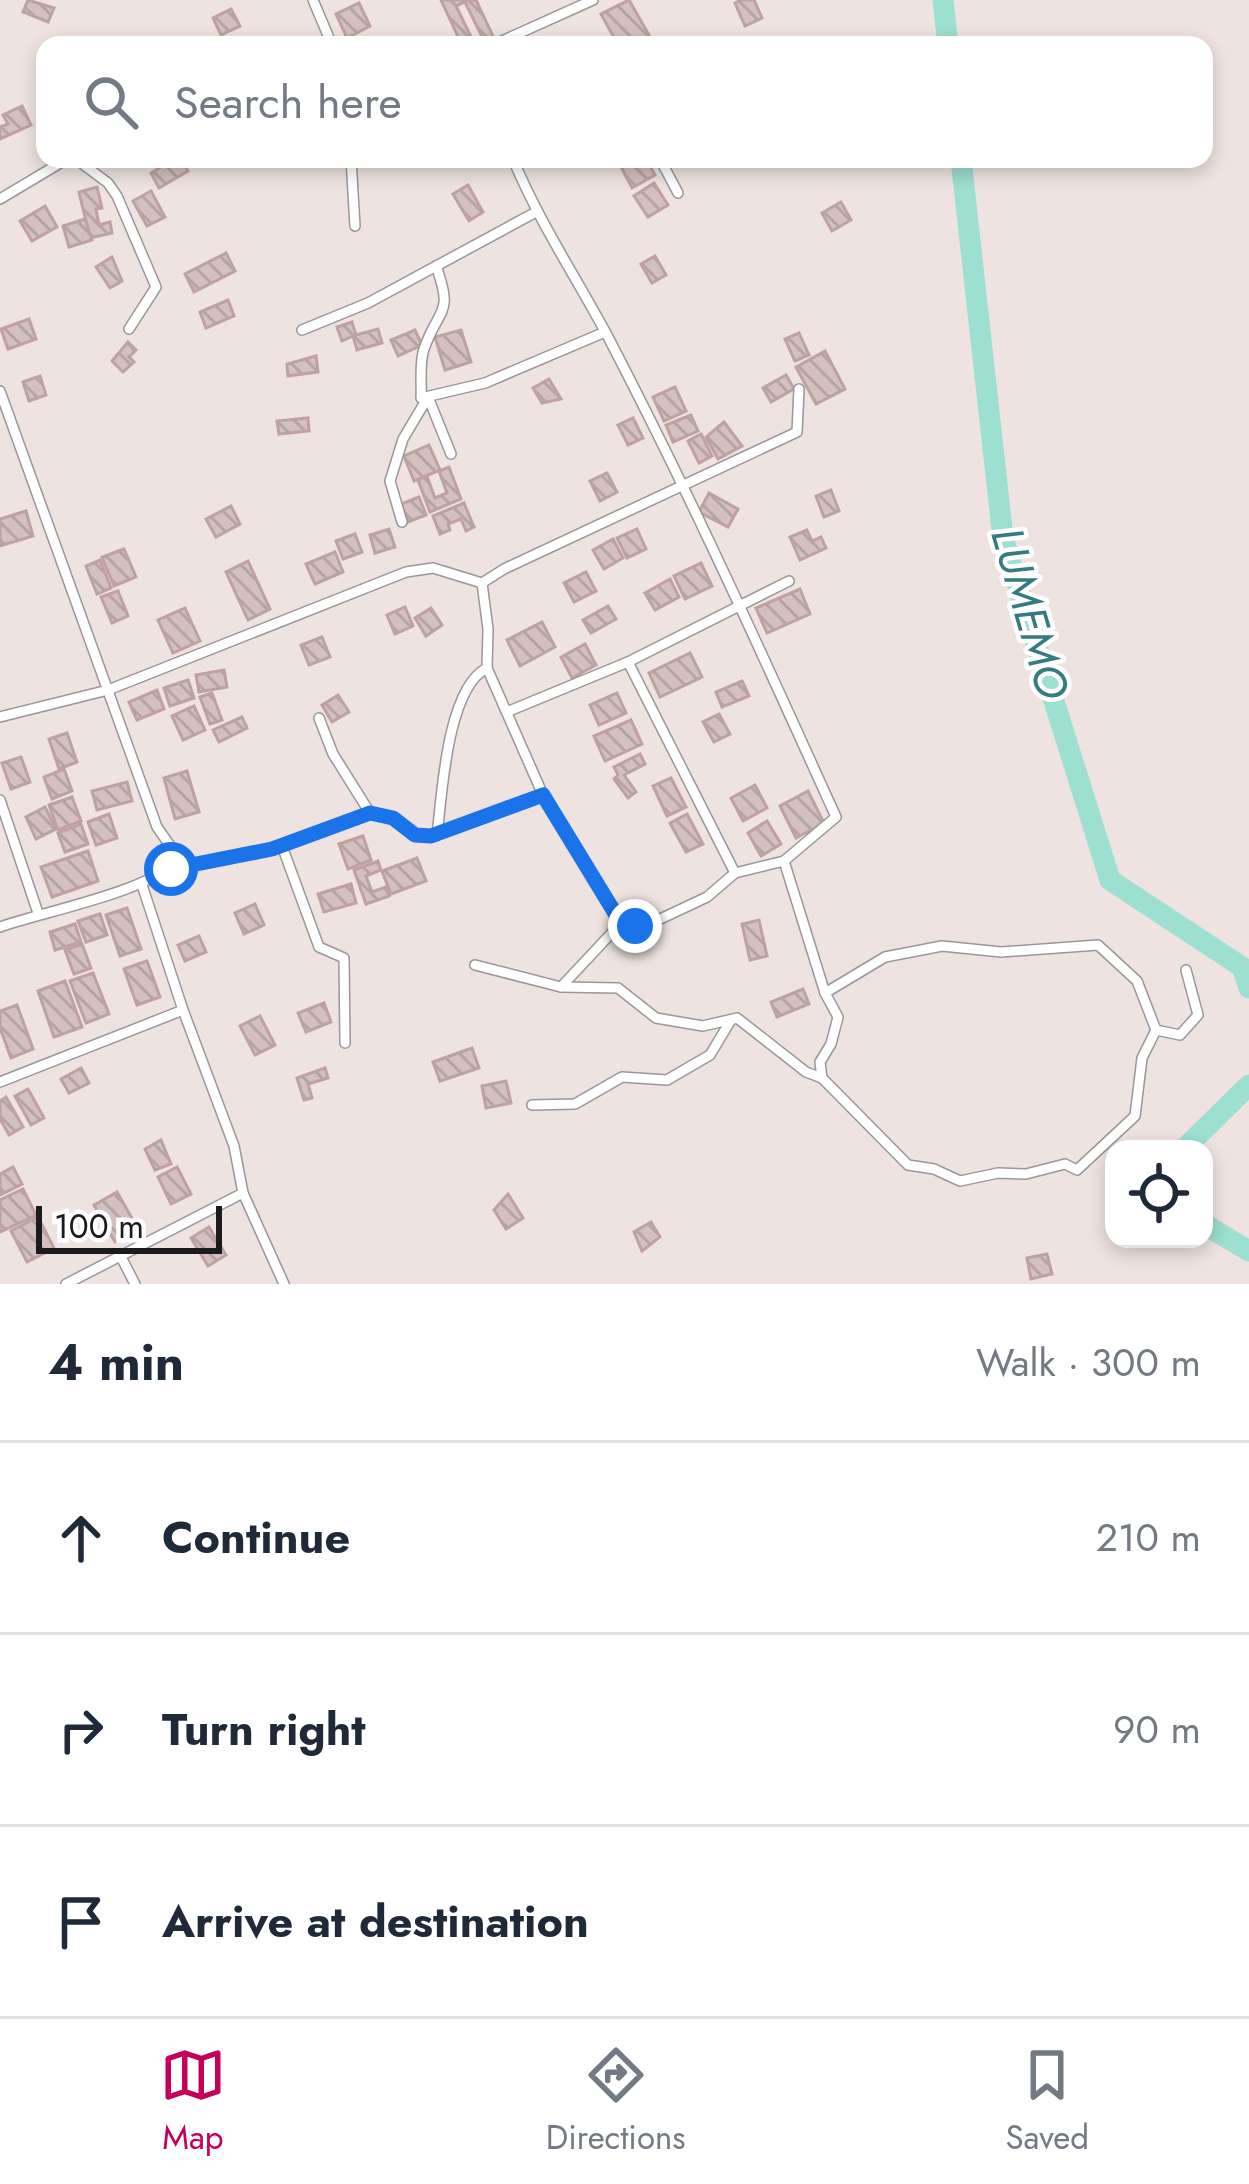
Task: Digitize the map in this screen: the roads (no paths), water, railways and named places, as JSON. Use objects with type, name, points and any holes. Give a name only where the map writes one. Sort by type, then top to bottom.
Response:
[{"type":"street","points":[[313,0],[328,36]]},
{"type":"street","points":[[513,36],[593,0]]},
{"type":"street","points":[[0,199],[55,168]]},
{"type":"street","points":[[85,168],[108,183],[117,196],[156,287],[129,329]]},
{"type":"street","points":[[352,168],[355,226]]},
{"type":"street","points":[[482,583],[487,668],[543,795],[621,923],[635,926],[656,921],[707,897],[735,873],[784,861],[836,817],[741,608],[605,332],[536,212],[517,168]]},
{"type":"street","points":[[665,168],[679,193]]},
{"type":"street","points":[[302,330],[368,303],[536,212]]},
{"type":"street","points":[[436,266],[446,295],[445,308],[422,352],[422,398],[485,383],[605,332]]},
{"type":"street","points":[[482,583],[504,568],[797,432],[799,389]]},
{"type":"street","points":[[0,391],[157,827],[178,856],[171,869]]},
{"type":"street","points":[[428,397],[451,454]]},
{"type":"street","points":[[402,522],[390,482],[403,439],[428,397]]},
{"type":"street","points":[[0,717],[108,690],[406,572],[434,568],[482,583]]},
{"type":"street","points":[[509,711],[628,662],[789,581]]},
{"type":"street","points":[[628,662],[735,873]]},
{"type":"street","points":[[437,835],[445,763],[458,709],[475,674],[487,668]]},
{"type":"street","points":[[319,718],[333,754],[370,813]]},
{"type":"street","points":[[0,927],[142,885],[171,869],[282,846],[370,813],[393,818],[423,838],[543,795]]},
{"type":"street","points":[[0,800],[38,913]]},
{"type":"street","points":[[282,846],[319,947],[344,958],[345,1043]]},
{"type":"street","points":[[784,861],[825,993],[838,1017],[820,1062],[823,1078]]},
{"type":"street","points":[[142,885],[234,1146],[243,1192],[284,1284]]},
{"type":"street","points":[[561,987],[621,923]]},
{"type":"street","points":[[475,964],[561,987],[618,988],[656,1018],[703,1026],[737,1018],[806,1072],[823,1078],[908,1165],[934,1168],[960,1181],[998,1173],[1026,1174],[1065,1164],[1077,1170],[1135,1117],[1142,1058],[1156,1030],[1137,981],[1098,945],[1001,952],[942,946],[885,957],[825,993]]},
{"type":"street","points":[[1156,1030],[1180,1035],[1198,1015],[1186,970]]},
{"type":"street","points":[[0,1082],[183,1010]]},
{"type":"street","points":[[532,1105],[575,1104],[622,1077],[667,1080],[710,1055],[731,1020]]},
{"type":"street","points":[[66,1284],[243,1192]]},
{"type":"street","points":[[120,1255],[135,1284]]},
{"type":"waterway","name":"LUMEMO","points":[[943,0],[947,36]]},
{"type":"waterway","name":"LUMEMO","points":[[962,168],[1003,538],[1110,880],[1242,967],[1249,988]]},
{"type":"waterway","name":"LUMEMO","points":[[1193,1140],[1249,1085]]},
{"type":"waterway","name":"LUMEMO","points":[[1213,1229],[1249,1251]]}]
